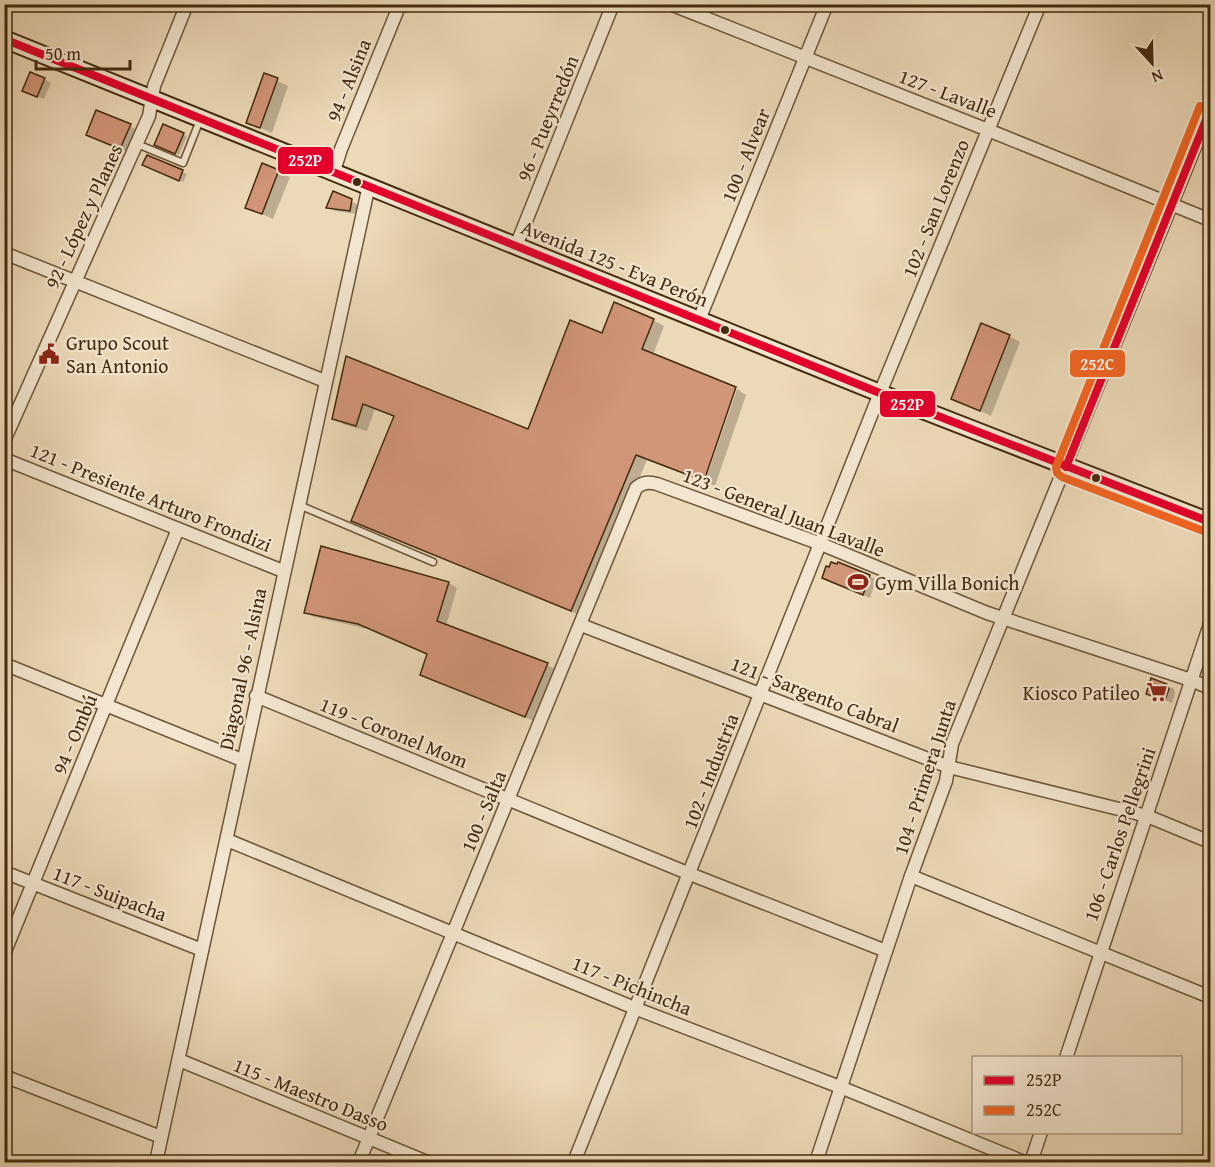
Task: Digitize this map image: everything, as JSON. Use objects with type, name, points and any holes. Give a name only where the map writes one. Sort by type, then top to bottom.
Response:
[{"type":"main road","name":"Avenida 125 - Eva Perón","points":[[4,39],[880,393],[1210,522]]},
{"type":"street","name":"92 - López y Planes","points":[[4,441],[149,116],[154,86],[187,4]]},
{"type":"street","name":"94 - Alsina","points":[[334,171],[400,4]]},
{"type":"street","name":"96 - Pueyrredón","points":[[516,246],[613,4]]},
{"type":"street","name":"127 - Lavalle","points":[[670,4],[1210,220]]},
{"type":"street","name":"100 - Alvear","points":[[699,320],[827,4]]},
{"type":"street","name":"102 - San Lorenzo","points":[[880,393],[1040,4]]},
{"type":"street","name":"104 - Primera Junta","points":[[816,1162],[911,876],[946,781],[952,744],[1210,110]]},
{"type":"street","name":"Diagonal 96 - Alsina","points":[[156,1162],[369,185]]},
{"type":"street","points":[[4,253],[325,381]]},
{"type":"street","name":"102 - Industria","points":[[574,1162],[637,1010],[880,393]]},
{"type":"street","name":"121 - Presiente Arturo Frondizi","points":[[4,459],[284,571]]},
{"type":"street","name":"123 - General Juan Lavalle","points":[[648,482],[821,544],[1003,619],[1210,688]]},
{"type":"street","name":"100 - Salta","points":[[359,1162],[636,488],[648,482]]},
{"type":"street","name":"94 - Ombú","points":[[4,954],[178,529]]},
{"type":"street","name":"106 - Carlos Pellegrini","points":[[1067,1056],[1210,624]]},
{"type":"street","name":"121 - Sargento Cabral","points":[[581,625],[949,767],[1147,816],[1210,842]]},
{"type":"street","points":[[4,664],[242,760]]},
{"type":"street","name":"119 - Coronel Mom","points":[[256,696],[690,874],[886,951]]},
{"type":"street","name":"117 - Pichincha","points":[[227,840],[637,1010],[840,1087],[1024,1162]]},
{"type":"street","name":"117 - Suipacha","points":[[4,872],[202,950]]},
{"type":"street","points":[[911,876],[1210,997]]},
{"type":"street","name":"115 - Maestro Dasso","points":[[179,1060],[428,1162]]},
{"type":"street","points":[[4,1076],[161,1137]]},
{"type":"street","points":[[1031,1162],[1040,1134]]},
{"type":"lane","points":[[137,144],[183,163],[200,119]]},
{"type":"lane","points":[[298,505],[433,562]]},
{"type":"building","points":[[30,72],[45,78],[37,97],[22,91]]},
{"type":"building","points":[[264,73],[278,78],[260,128],[246,123]]},
{"type":"building","points":[[96,110],[131,124],[120,149],[86,135]]},
{"type":"building","points":[[163,124],[184,133],[175,154],[154,145]]},
{"type":"building","points":[[147,155],[183,170],[179,181],[142,165]]},
{"type":"building","points":[[262,163],[279,170],[262,214],[245,208]]},
{"type":"building","points":[[333,191],[352,199],[350,211],[326,208]]},
{"type":"building","points":[[614,302],[654,319],[642,349],[736,387],[704,481],[636,455],[571,611],[351,521],[394,416],[363,404],[356,426],[332,419],[346,356],[528,429],[570,320],[602,333]]},
{"type":"building","points":[[981,323],[1010,335],[980,411],[951,399]]},
{"type":"building","points":[[321,546],[449,582],[437,621],[548,663],[525,717],[420,675],[427,654],[358,624],[304,613]]},
{"type":"building","points":[[831,562],[837,564],[838,562],[870,575],[863,595],[822,578],[826,566],[829,567]]},
{"type":"building","name":"Kiosco Patileo","points":[[1151,678],[1167,684],[1169,689],[1165,700],[1146,694]]},
{"type":"transit line","name":"252P","points":[[4,39],[902,402],[1210,522]]},
{"type":"transit line","name":"252C","points":[[1200,106],[1056,467],[1057,473],[1062,477],[1206,532]]},
{"type":"transit line","name":"252P","points":[[1066,467],[1210,110]]},
{"type":"place","name":"Grupo Scout San Antonio","points":[[49,354]]},
{"type":"place","name":"Gym Villa Bonich","points":[[858,582]]},
{"type":"place","name":"Kiosco Patileo","points":[[1157,692]]}]
